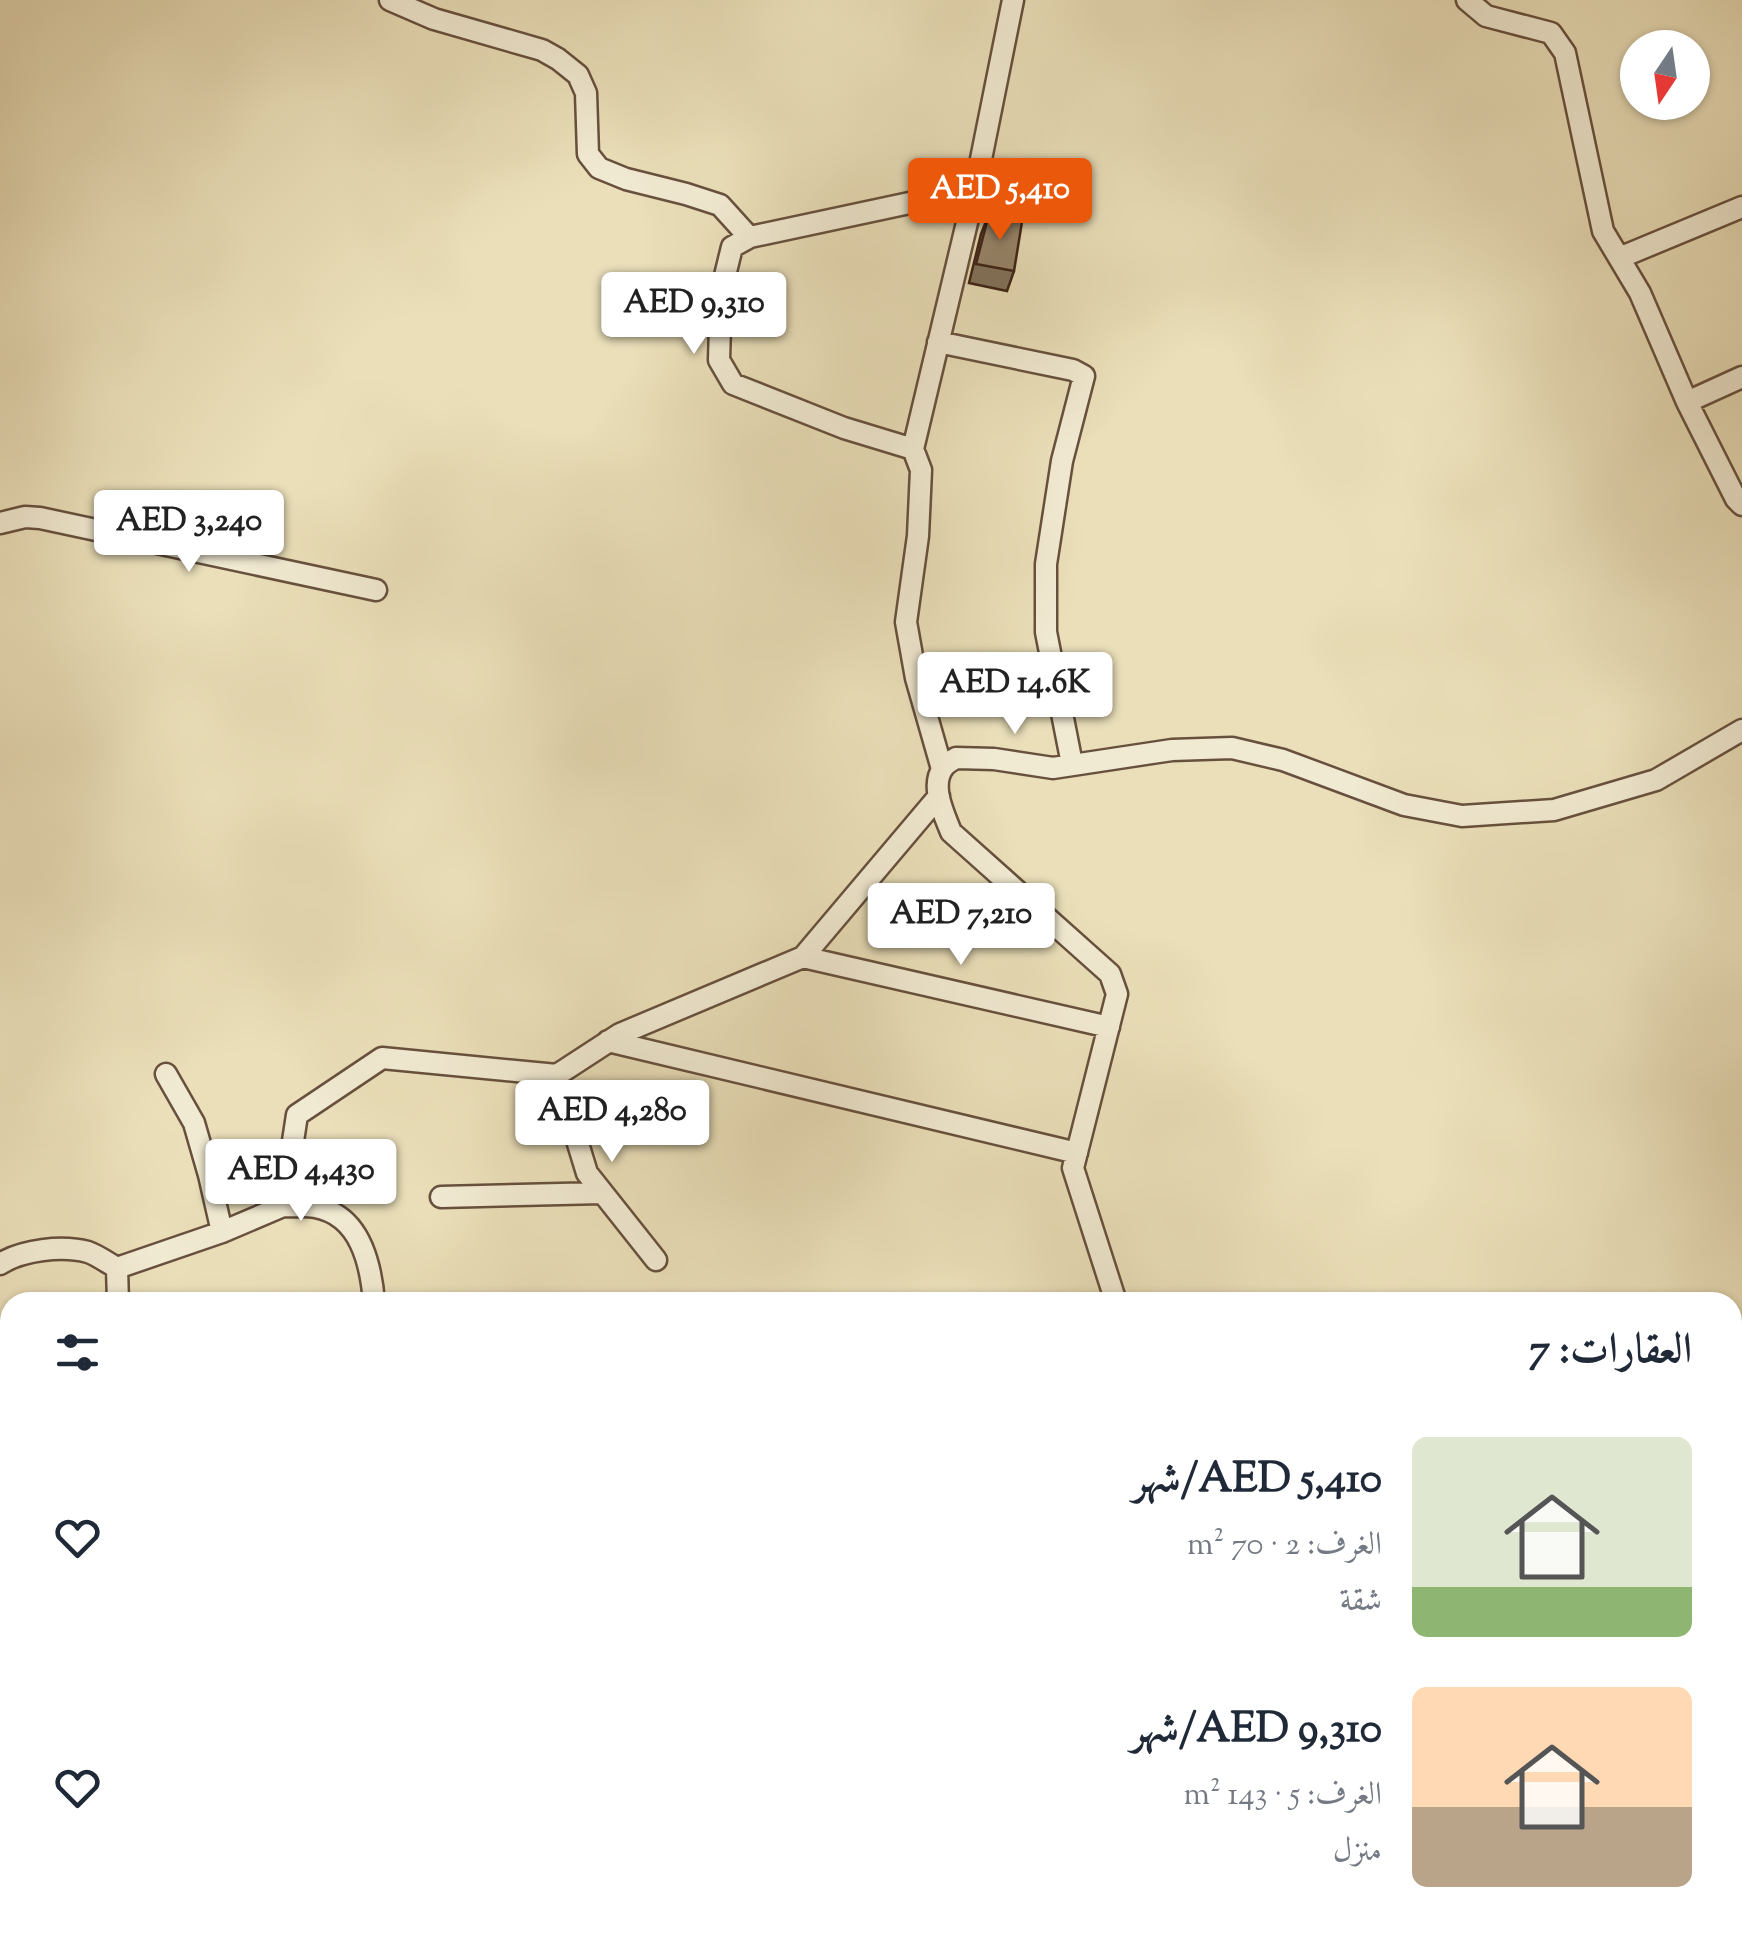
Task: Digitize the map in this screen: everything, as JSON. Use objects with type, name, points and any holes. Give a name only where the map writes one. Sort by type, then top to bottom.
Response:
[{"type":"street","points":[[390,0],[434,19],[542,50],[558,59],[578,75],[586,93],[588,154],[599,168],[626,180],[720,205],[749,237]]},
{"type":"street","points":[[1013,0],[975,189],[913,449],[921,470],[918,536],[906,622],[916,678],[942,769],[938,785],[941,808],[951,832],[1110,974],[1117,994],[1073,1168],[1113,1292]]},
{"type":"street","points":[[1467,0],[1486,16],[1551,33],[1565,53],[1603,231],[1640,293],[1686,402],[1742,505]]},
{"type":"street","points":[[913,449],[844,428],[732,384],[718,360],[721,292],[732,247],[749,237],[975,189]]},
{"type":"street","points":[[1619,258],[1742,207]]},
{"type":"street","points":[[938,342],[1072,370],[1084,376],[1062,461],[1046,564],[1046,632],[1072,764]]},
{"type":"street","points":[[1686,402],[1742,377]]},
{"type":"street","points":[[0,523],[40,518],[376,590]]},
{"type":"street","points":[[942,769],[956,758],[1052,768],[1172,750],[1232,748],[1283,760],[1404,805],[1462,816],[1554,810],[1656,780],[1742,730]]},
{"type":"street","points":[[283,1206],[297,1115],[382,1058],[557,1075],[620,1034],[803,957],[940,796]]},
{"type":"street","points":[[803,957],[1109,1027]]},
{"type":"street","points":[[608,1042],[1077,1153]]},
{"type":"street","points":[[166,1074],[194,1123],[222,1232]]},
{"type":"street","points":[[557,1075],[587,1174],[656,1260]]},
{"type":"street","points":[[441,1197],[602,1193]]},
{"type":"street","points":[[0,1264],[45,1249],[88,1252],[117,1268],[222,1232],[283,1206],[317,1207],[334,1214],[361,1242],[373,1292]]},
{"type":"street","points":[[117,1268],[118,1292]]},
{"type":"building","points":[[989,214],[1022,222],[1014,271],[976,264]]}]
